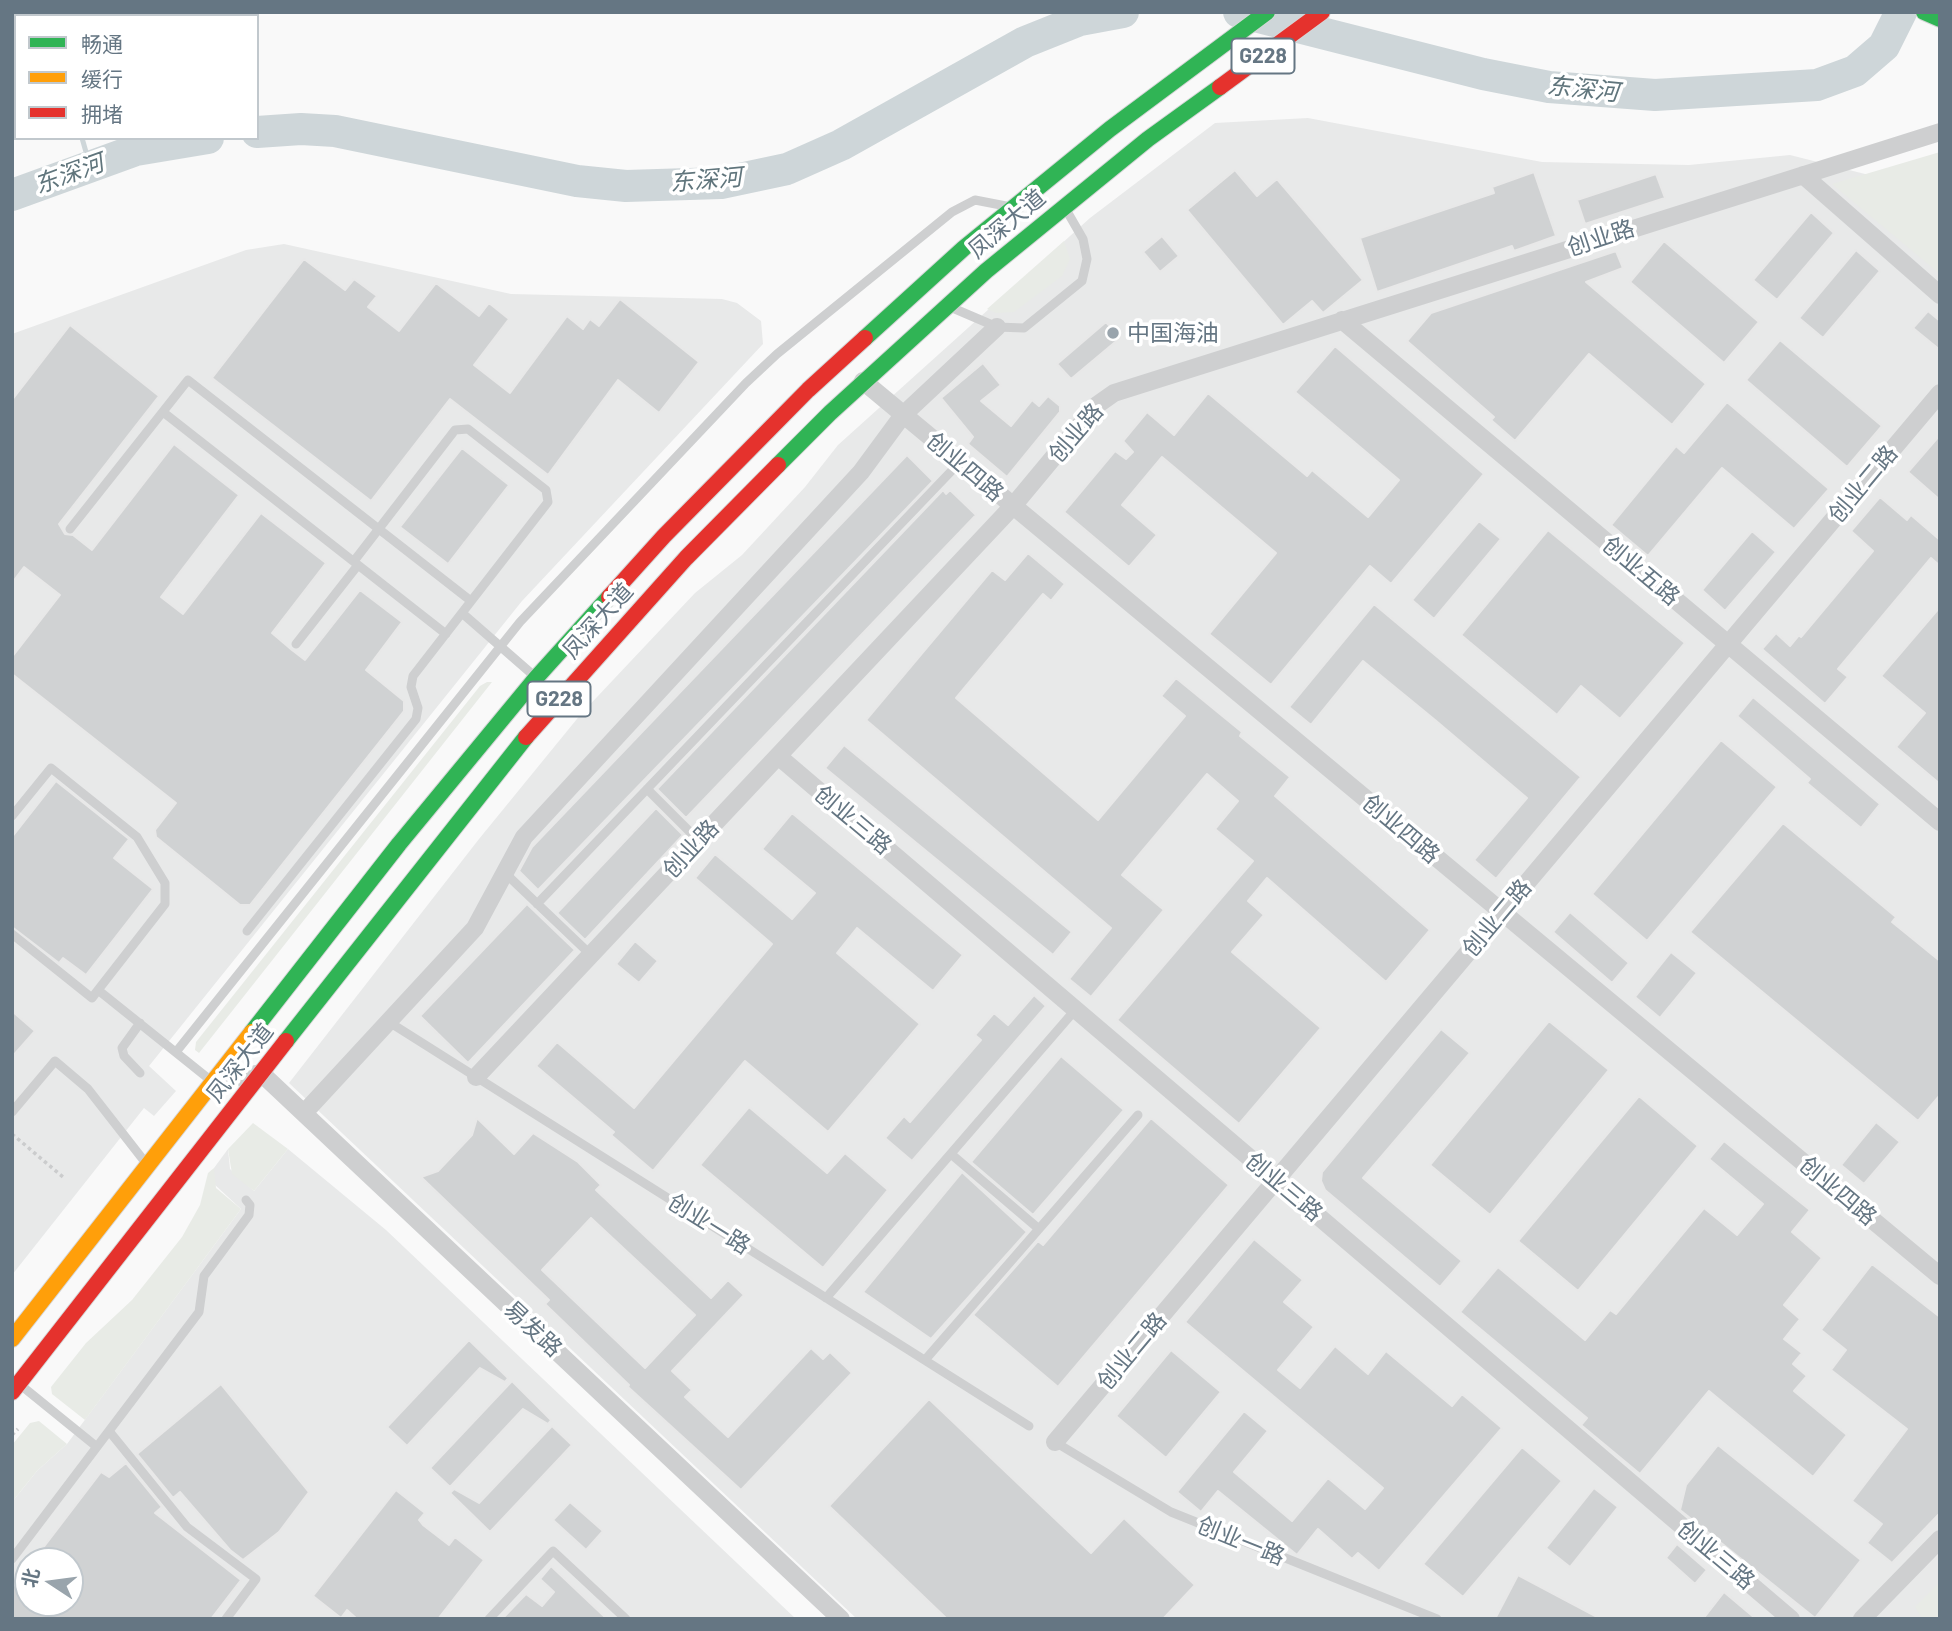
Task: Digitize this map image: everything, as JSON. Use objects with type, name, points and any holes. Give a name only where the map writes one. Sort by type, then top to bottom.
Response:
[{"type":"main road","name":"凤深大道","points":[[12,1339],[399,844],[617,584],[748,449],[868,334],[1012,208],[1159,91],[1267,12]]},
{"type":"main road","name":"凤深大道","points":[[16,1388],[261,1073],[551,708],[695,548],[863,381],[947,305],[1064,205],[1322,12]]},
{"type":"main road","points":[[1924,12],[1940,19]]},
{"type":"street","name":"创业路","points":[[476,1077],[1013,506],[1097,405],[1114,393],[1940,132]]},
{"type":"street","points":[[1803,175],[1940,295]]},
{"type":"street","name":"创业五路","points":[[1342,320],[1940,822]]},
{"type":"street","points":[[304,1113],[475,928],[524,837],[861,472],[903,415],[997,327]]},
{"type":"street","name":"创业四路","points":[[863,381],[1940,1276]]},
{"type":"street","name":"创业二路","points":[[1055,1442],[1940,393]]},
{"type":"street","name":"创业三路","points":[[778,756],[1791,1619]]},
{"type":"street","points":[[213,1082],[261,1073]]},
{"type":"street","name":"易发路","points":[[261,1073],[841,1619]]},
{"type":"street","points":[[1863,1619],[1940,1539]]},
{"type":"lane","points":[[176,1052],[500,647],[652,482],[778,354],[959,207],[983,200],[1012,208]]},
{"type":"lane","points":[[947,305],[997,327],[1024,328],[1082,281],[1087,259],[1085,249],[1064,205]]},
{"type":"lane","points":[[70,529],[188,380],[471,601]]},
{"type":"lane","points":[[163,412],[446,634]]},
{"type":"lane","points":[[247,931],[416,719],[418,708],[411,687],[413,676],[548,502],[546,490],[468,429],[455,430],[296,644]]},
{"type":"lane","points":[[537,904],[960,462]]},
{"type":"lane","points":[[462,613],[536,678]]},
{"type":"lane","points":[[12,816],[51,768],[137,836],[166,883],[164,904],[92,998],[12,934]]},
{"type":"lane","points":[[647,789],[699,841]]},
{"type":"lane","points":[[505,873],[591,955]]},
{"type":"lane","points":[[98,990],[213,1082]]},
{"type":"lane","points":[[826,1298],[1076,1009]]},
{"type":"lane","name":"创业一路","points":[[389,1022],[1030,1426]]},
{"type":"lane","points":[[140,1023],[122,1048],[124,1056],[140,1073]]},
{"type":"lane","points":[[12,1112],[55,1061],[88,1089],[148,1166]]},
{"type":"lane","points":[[925,1360],[1138,1115]]},
{"type":"lane","points":[[951,1154],[1039,1229]]},
{"type":"lane","points":[[12,1559],[200,1312],[204,1276],[249,1215],[250,1205],[246,1199]]},
{"type":"lane","points":[[16,1388],[97,1447]]},
{"type":"lane","points":[[110,1431],[187,1527],[256,1579],[226,1619]]},
{"type":"lane","name":"创业一路","points":[[1055,1442],[1171,1512],[1437,1619]]},
{"type":"lane","points":[[489,1619],[553,1551],[626,1619]]},
{"type":"path","points":[[12,1134],[63,1177]]},
{"type":"path","points":[[12,1435],[18,1429]]},
{"type":"shaded area","points":[[1308,118],[1542,162],[1689,165],[1790,155],[1940,193],[1940,1619],[857,1619],[289,1083],[479,839],[581,714],[695,593],[742,555],[805,487],[838,445],[1090,218],[1215,123]]},
{"type":"shaded area","points":[[1940,152],[1940,274],[1832,184]]},
{"type":"shaded area","points":[[1064,241],[1070,259],[1062,276],[1014,312],[996,313],[987,309]]},
{"type":"shaded area","points":[[284,244],[511,294],[722,299],[737,303],[761,321],[763,344],[522,601],[149,1066],[176,1091],[154,1116],[144,1108],[12,1275],[12,334],[246,250]]},
{"type":"shaded area","points":[[492,682],[199,1053],[195,1050],[196,1042],[480,686]]},
{"type":"shaded area","points":[[253,1123],[288,1149],[254,1191],[232,1174],[228,1149]]},
{"type":"shaded area","points":[[228,1149],[230,1169],[254,1191],[288,1149],[386,1230],[796,1619],[12,1619],[12,1502],[37,1471],[67,1444],[241,1209],[213,1183],[214,1168]]},
{"type":"shaded area","points":[[214,1168],[216,1188],[241,1209],[85,1420],[52,1394],[51,1387],[86,1343],[132,1300],[182,1237],[200,1205],[208,1173]]},
{"type":"shaded area","points":[[39,1421],[67,1444],[37,1471],[12,1502],[12,1445],[30,1423]]},
{"type":"shaded area","points":[[1940,1582],[1940,1619],[1923,1619],[1915,1607]]},
{"type":"building","points":[[1235,170],[1257,196],[1277,179],[1363,280],[1323,313],[1312,301],[1283,325],[1187,210]]},
{"type":"building","points":[[1534,172],[1556,236],[1514,251],[1512,246],[1377,292],[1360,238],[1494,193],[1492,187]]},
{"type":"building","points":[[1656,174],[1665,198],[1585,224],[1577,200]]},
{"type":"building","points":[[1811,212],[1834,233],[1777,300],[1753,280]]},
{"type":"building","points":[[1162,236],[1179,256],[1160,272],[1143,252]]},
{"type":"building","points":[[1664,241],[1759,322],[1724,363],[1630,282]]},
{"type":"building","points":[[1856,250],[1880,271],[1823,338],[1799,318]]},
{"type":"building","points":[[1616,251],[1623,268],[1586,282],[1706,384],[1672,425],[1589,354],[1515,441],[1491,420],[1494,417],[1407,341],[1431,313]]},
{"type":"building","points":[[304,259],[345,290],[354,279],[377,296],[368,307],[399,331],[436,283],[479,316],[489,303],[509,319],[474,365],[510,393],[567,316],[583,329],[590,319],[599,326],[620,299],[699,362],[659,413],[618,380],[548,475],[450,399],[371,501],[212,378]]},
{"type":"building","points":[[1928,311],[1940,321],[1940,350],[1913,328]]},
{"type":"building","points":[[1106,322],[1120,338],[1071,379],[1057,364]]},
{"type":"building","points":[[70,325],[159,396],[59,524],[65,534],[73,535],[92,550],[174,444],[239,495],[161,597],[183,614],[261,513],[326,563],[272,633],[292,650],[305,660],[360,590],[402,622],[366,670],[404,701],[404,711],[250,905],[240,905],[156,837],[155,830],[176,803],[12,674],[12,657],[60,595],[24,567],[12,583],[12,400]]},
{"type":"building","points":[[1780,340],[1882,426],[1847,467],[1746,380]]},
{"type":"building","points":[[1335,346],[1484,474],[1391,584],[1370,566],[1271,685],[1209,634],[1276,553],[1162,457],[1122,505],[1157,535],[1129,567],[1064,512],[1115,451],[1126,459],[1133,452],[1123,441],[1147,412],[1174,435],[1208,393],[1307,476],[1312,470],[1368,517],[1399,480],[1295,392]]},
{"type":"building","points":[[983,363],[1001,385],[981,401],[1011,426],[1032,400],[1039,406],[1048,396],[1060,406],[1060,412],[1007,477],[968,444],[973,437],[941,398]]},
{"type":"building","points":[[1727,402],[1829,489],[1794,529],[1722,468],[1648,556],[1611,525],[1676,446],[1684,453]]},
{"type":"building","points":[[1940,435],[1940,500],[1908,472]]},
{"type":"building","points":[[462,448],[509,485],[448,564],[400,527]]},
{"type":"building","points":[[907,455],[933,481],[538,890],[519,871],[532,847]]},
{"type":"building","points":[[943,490],[946,494],[950,490],[976,515],[686,818],[657,789]]},
{"type":"building","points":[[1880,497],[1907,520],[1911,515],[1940,540],[1940,566],[1931,558],[1838,669],[1848,677],[1825,704],[1762,649],[1776,633],[1790,646],[1799,635],[1801,637],[1873,551],[1851,531]]},
{"type":"building","points":[[1479,521],[1501,539],[1434,619],[1412,600]]},
{"type":"building","points":[[1548,530],[1685,643],[1620,719],[1581,686],[1557,715],[1461,635]]},
{"type":"building","points":[[1752,531],[1776,552],[1725,611],[1702,590]]},
{"type":"building","points":[[1028,553],[1065,584],[1051,601],[1043,594],[956,698],[1098,820],[1185,716],[1161,696],[1176,678],[1242,732],[1240,736],[1290,777],[1275,796],[1430,930],[1386,982],[1267,878],[1248,901],[1264,915],[1232,952],[1321,1028],[1239,1124],[1117,1020],[1253,861],[1215,829],[1238,801],[1207,774],[1122,875],[1164,910],[1091,997],[1069,979],[1111,928],[866,720],[992,570],[1005,580]]},
{"type":"building","points":[[1374,604],[1581,777],[1496,879],[1474,860],[1527,798],[1435,720],[1363,661],[1311,725],[1289,707]]},
{"type":"building","points":[[1940,607],[1940,784],[1896,747],[1925,713],[1881,676]]},
{"type":"building","points":[[1753,697],[1880,804],[1861,828],[1807,783],[1810,779],[1737,716]]},
{"type":"building","points":[[1721,740],[1777,787],[1647,941],[1592,894]]},
{"type":"building","points":[[844,745],[1072,932],[1053,955],[825,768]]},
{"type":"building","points":[[56,781],[129,839],[114,858],[153,889],[86,975],[63,958],[59,963],[12,927],[12,837]]},
{"type":"building","points":[[656,808],[683,835],[585,940],[557,913]]},
{"type":"building","points":[[792,813],[963,955],[933,991],[857,928],[837,953],[920,1024],[828,1132],[745,1061],[653,1171],[611,1135],[614,1132],[536,1066],[557,1042],[634,1108],[772,944],[695,878],[715,854],[792,919],[815,893],[762,849]]},
{"type":"building","points":[[1783,823],[1896,917],[1892,922],[1940,961],[1940,1095],[1918,1121],[1690,932]]},
{"type":"building","points":[[527,904],[575,950],[468,1063],[420,1016]]},
{"type":"building","points":[[1570,912],[1629,963],[1612,983],[1553,932]]},
{"type":"building","points":[[635,941],[658,961],[639,983],[616,964]]},
{"type":"building","points":[[1671,952],[1697,973],[1660,1018],[1635,997]]},
{"type":"building","points":[[1034,995],[1046,1006],[912,1161],[885,1138],[904,1116],[910,1122],[981,1040],[975,1035],[994,1013],[1008,1025]]},
{"type":"building","points":[[12,1011],[35,1031],[12,1057]]},
{"type":"building","points":[[1549,1021],[1609,1070],[1490,1215],[1430,1165]]},
{"type":"building","points":[[1441,1029],[1470,1053],[1363,1178],[1462,1261],[1440,1287],[1325,1190],[1321,1181],[1322,1172]]},
{"type":"building","points":[[1061,1056],[1124,1110],[1033,1215],[971,1162]]},
{"type":"building","points":[[1639,1096],[1698,1146],[1578,1291],[1518,1241]]},
{"type":"building","points":[[749,1107],[827,1173],[845,1153],[888,1190],[823,1268],[700,1165]]},
{"type":"building","points":[[477,1118],[514,1154],[533,1133],[578,1162],[601,1185],[596,1190],[711,1298],[728,1280],[744,1295],[672,1371],[692,1390],[685,1397],[728,1437],[811,1348],[823,1359],[830,1352],[852,1373],[741,1490],[628,1387],[629,1385],[545,1304],[549,1300],[421,1177],[438,1171],[472,1135]],"holes":[[[591,1218],[695,1315],[645,1368],[542,1270]]]},
{"type":"building","points":[[1151,1118],[1229,1185],[1058,1387],[973,1315],[1038,1241],[1043,1245]]},
{"type":"building","points":[[1876,1122],[1900,1142],[1864,1184],[1841,1165]]},
{"type":"building","points":[[1724,1141],[1810,1210],[1792,1232],[1822,1258],[1784,1305],[1800,1319],[1784,1339],[1802,1353],[1793,1364],[1807,1376],[1794,1391],[1847,1435],[1813,1477],[1709,1391],[1640,1474],[1581,1425],[1587,1418],[1460,1312],[1498,1267],[1585,1340],[1610,1310],[1616,1314],[1704,1208],[1737,1235],[1763,1204],[1709,1159]]},
{"type":"building","points":[[962,1172],[1027,1232],[931,1339],[863,1292]]},
{"type":"building","points":[[1254,1239],[1303,1280],[1284,1302],[1314,1327],[1278,1370],[1300,1388],[1335,1346],[1368,1374],[1386,1351],[1452,1406],[1462,1394],[1502,1428],[1379,1571],[1358,1553],[1352,1559],[1318,1529],[1297,1555],[1218,1491],[1201,1512],[1177,1492],[1244,1411],[1268,1431],[1234,1472],[1292,1521],[1328,1478],[1365,1509],[1383,1488],[1185,1322]]},
{"type":"building","points":[[1872,1264],[1940,1317],[1940,1513],[1892,1563],[1867,1543],[1882,1524],[1852,1501],[1907,1429],[1831,1370],[1846,1350],[1821,1330]]},
{"type":"building","points":[[469,1340],[508,1378],[505,1382],[480,1368],[407,1446],[387,1427]]},
{"type":"building","points":[[1171,1350],[1221,1392],[1166,1458],[1116,1416]]},
{"type":"building","points":[[512,1381],[551,1420],[548,1424],[523,1409],[450,1487],[430,1468]]},
{"type":"building","points":[[221,1384],[309,1492],[279,1532],[243,1560],[230,1550],[180,1492],[173,1498],[137,1454]]},
{"type":"building","points":[[929,1399],[1091,1553],[1124,1518],[1195,1585],[1163,1619],[947,1619],[829,1506]]},
{"type":"building","points":[[552,1426],[572,1445],[490,1532],[450,1493],[454,1489],[479,1503]]},
{"type":"building","points":[[1718,1445],[1861,1560],[1815,1618],[1680,1510],[1686,1485]]},
{"type":"building","points":[[1522,1447],[1562,1481],[1463,1597],[1423,1564]]},
{"type":"building","points":[[126,1463],[162,1507],[155,1513],[241,1580],[211,1619],[12,1619],[14,1585],[14,1617],[84,1617],[84,1547],[44,1547],[101,1472],[109,1477]]},
{"type":"building","points":[[1594,1488],[1618,1507],[1570,1567],[1546,1548]]},
{"type":"building","points":[[396,1490],[425,1513],[419,1520],[423,1525],[449,1545],[455,1537],[484,1560],[438,1619],[357,1619],[347,1610],[341,1618],[313,1596]]},
{"type":"building","points":[[570,1502],[603,1531],[586,1550],[553,1520]]},
{"type":"building","points":[[1677,1544],[1707,1570],[1695,1584],[1666,1558]]},
{"type":"building","points":[[551,1566],[607,1619],[502,1619],[526,1594],[542,1606],[554,1592],[540,1579]]},
{"type":"building","points":[[1518,1575],[1601,1619],[1495,1619]]},
{"type":"building","points":[[1724,1592],[1756,1619],[1703,1619]]},
{"type":"waterway","name":"东深河","points":[[259,132],[301,129],[335,131],[577,181],[626,186],[721,183],[787,169],[841,145],[1025,42],[1080,20],[1123,12]]},
{"type":"waterway","name":"东深河","points":[[1239,12],[1483,74],[1549,87],[1655,95],[1817,85],[1855,71],[1884,46],[1901,12]]},
{"type":"waterway","points":[[83,140],[90,166]]},
{"type":"waterway","name":"东深河","points":[[12,195],[136,150],[196,140]]},
{"type":"traffic: fast","points":[[865,338],[964,248],[1110,129],[1267,12]]},
{"type":"traffic: fast","points":[[1924,12],[1940,19]]},
{"type":"traffic: fast","points":[[778,465],[830,413],[986,271],[1148,139],[1220,87]]},
{"type":"traffic: fast","points":[[252,1032],[399,844],[536,678],[609,597]]},
{"type":"traffic: fast","points":[[286,1041],[526,737]]},
{"type":"traffic: slow","points":[[12,1339],[252,1032]]},
{"type":"traffic: jam","points":[[1220,87],[1322,12]]},
{"type":"traffic: jam","points":[[609,597],[664,536],[808,390],[865,338]]},
{"type":"traffic: jam","points":[[526,737],[686,558],[778,465]]},
{"type":"traffic: jam","points":[[12,1392],[286,1041]]},
{"type":"place","name":"中国海油","points":[[1113,333]]}]
